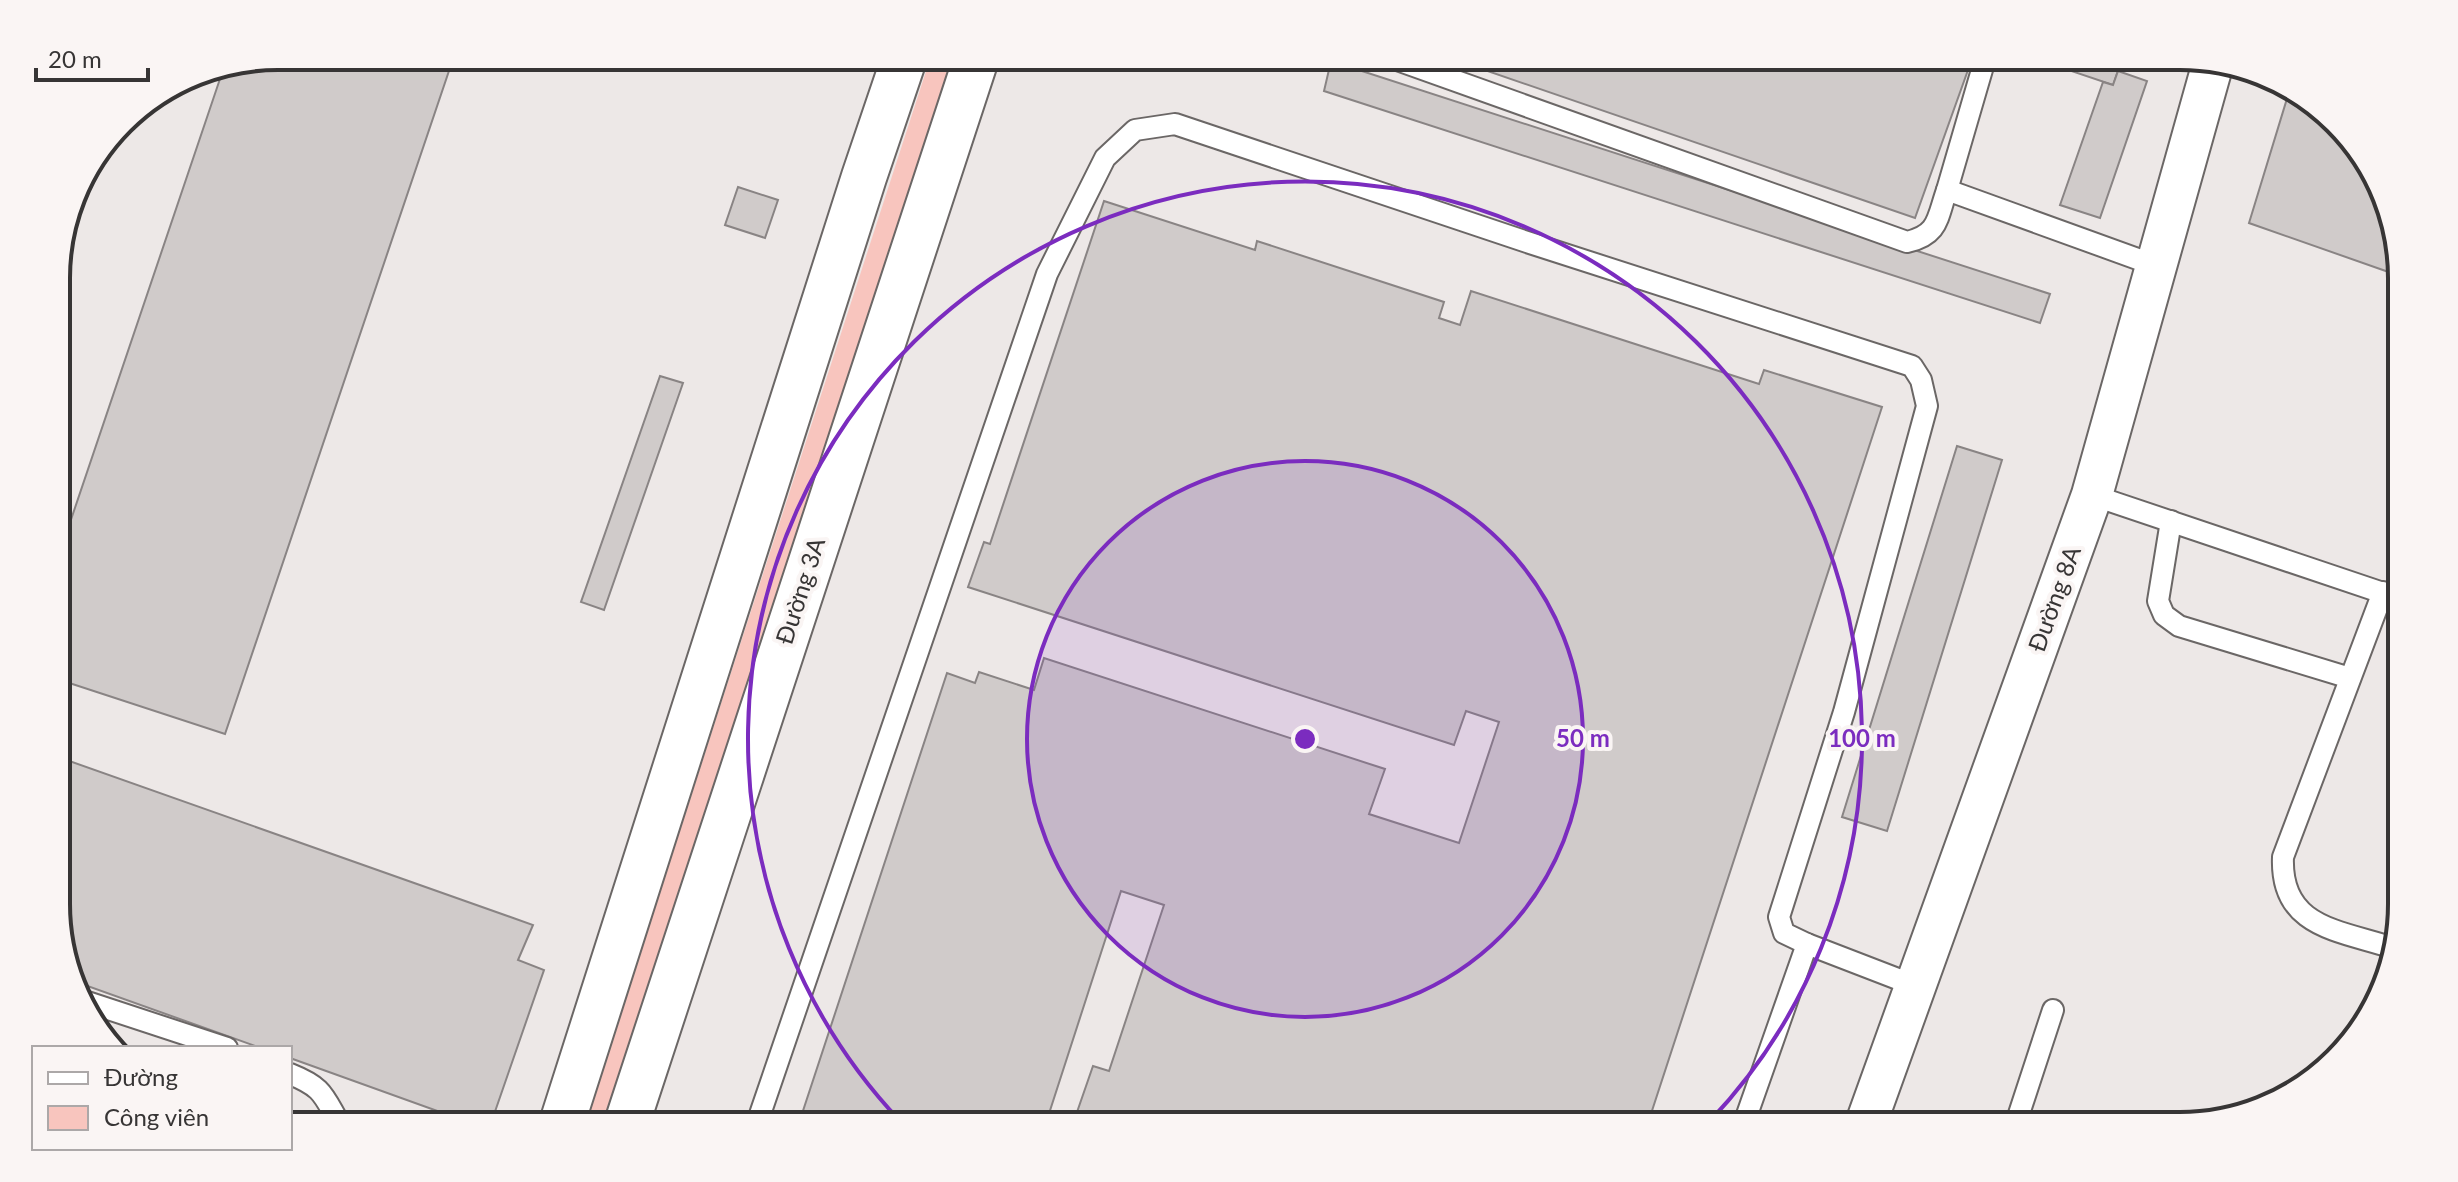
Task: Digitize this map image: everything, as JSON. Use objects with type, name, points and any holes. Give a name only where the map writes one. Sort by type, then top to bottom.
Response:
[{"type":"street","points":[[565,1112],[900,70]]},
{"type":"street","name":"Đường 3A","points":[[631,1112],[972,70]]},
{"type":"street","name":"Đường 8A","points":[[1870,1112],[2092,495],[2210,73]]},
{"type":"lane","points":[[1425,70],[1907,242],[1922,239],[1932,231],[1982,70]]},
{"type":"lane","points":[[761,1112],[1047,274],[1105,158],[1135,130],[1175,124],[1912,366],[1921,380],[1927,406],[1844,712],[1779,917],[1784,933],[1916,986]]},
{"type":"lane","points":[[1947,190],[2157,266]]},
{"type":"lane","points":[[2092,495],[2388,595]]},
{"type":"lane","points":[[2171,521],[2158,601],[2164,615],[2179,626],[2350,678]]},
{"type":"lane","points":[[2384,945],[2319,924],[2303,915],[2288,897],[2282,879],[2283,857],[2350,678],[2388,604]]},
{"type":"lane","points":[[1748,1112],[1807,944]]},
{"type":"lane","points":[[97,1005],[221,1046]]},
{"type":"lane","points":[[2020,1112],[2053,1010]]},
{"type":"lane","points":[[292,1075],[312,1083],[326,1097],[334,1112]]},
{"type":"green space","points":[[926,70],[951,70],[611,1112],[589,1112]]},
{"type":"building","points":[[278,70],[449,70],[225,734],[70,683],[70,523],[220,78]]},
{"type":"building","points":[[1329,70],[1359,70],[2050,294],[2040,323],[1324,91]]},
{"type":"building","points":[[1485,70],[1968,70],[1915,218]]},
{"type":"building","points":[[2069,70],[2118,70],[2113,85]]},
{"type":"building","points":[[2118,71],[2147,81],[2100,218],[2060,205],[2103,82],[2113,85]]},
{"type":"building","points":[[2287,100],[2327,131],[2360,174],[2381,224],[2388,272],[2249,223]]},
{"type":"building","points":[[738,187],[778,200],[765,238],[725,225]]},
{"type":"building","points":[[1104,201],[1255,250],[1257,241],[1444,302],[1439,318],[1460,325],[1471,291],[1759,384],[1764,370],[1882,407],[1652,1112],[1077,1112],[1093,1066],[1109,1071],[1164,905],[1121,891],[1050,1112],[803,1112],[947,673],[975,683],[979,672],[1034,690],[1044,658],[1385,769],[1369,814],[1459,843],[1499,722],[1466,711],[1454,745],[968,587],[984,542],[990,544]]},
{"type":"building","points":[[660,376],[683,383],[604,610],[581,602]]},
{"type":"building","points":[[1957,446],[2002,460],[1887,831],[1842,817]]},
{"type":"building","points":[[70,761],[533,925],[518,960],[544,970],[495,1112],[440,1112],[292,1059],[292,1046],[255,1046],[87,986],[77,958],[72,931]]}]
